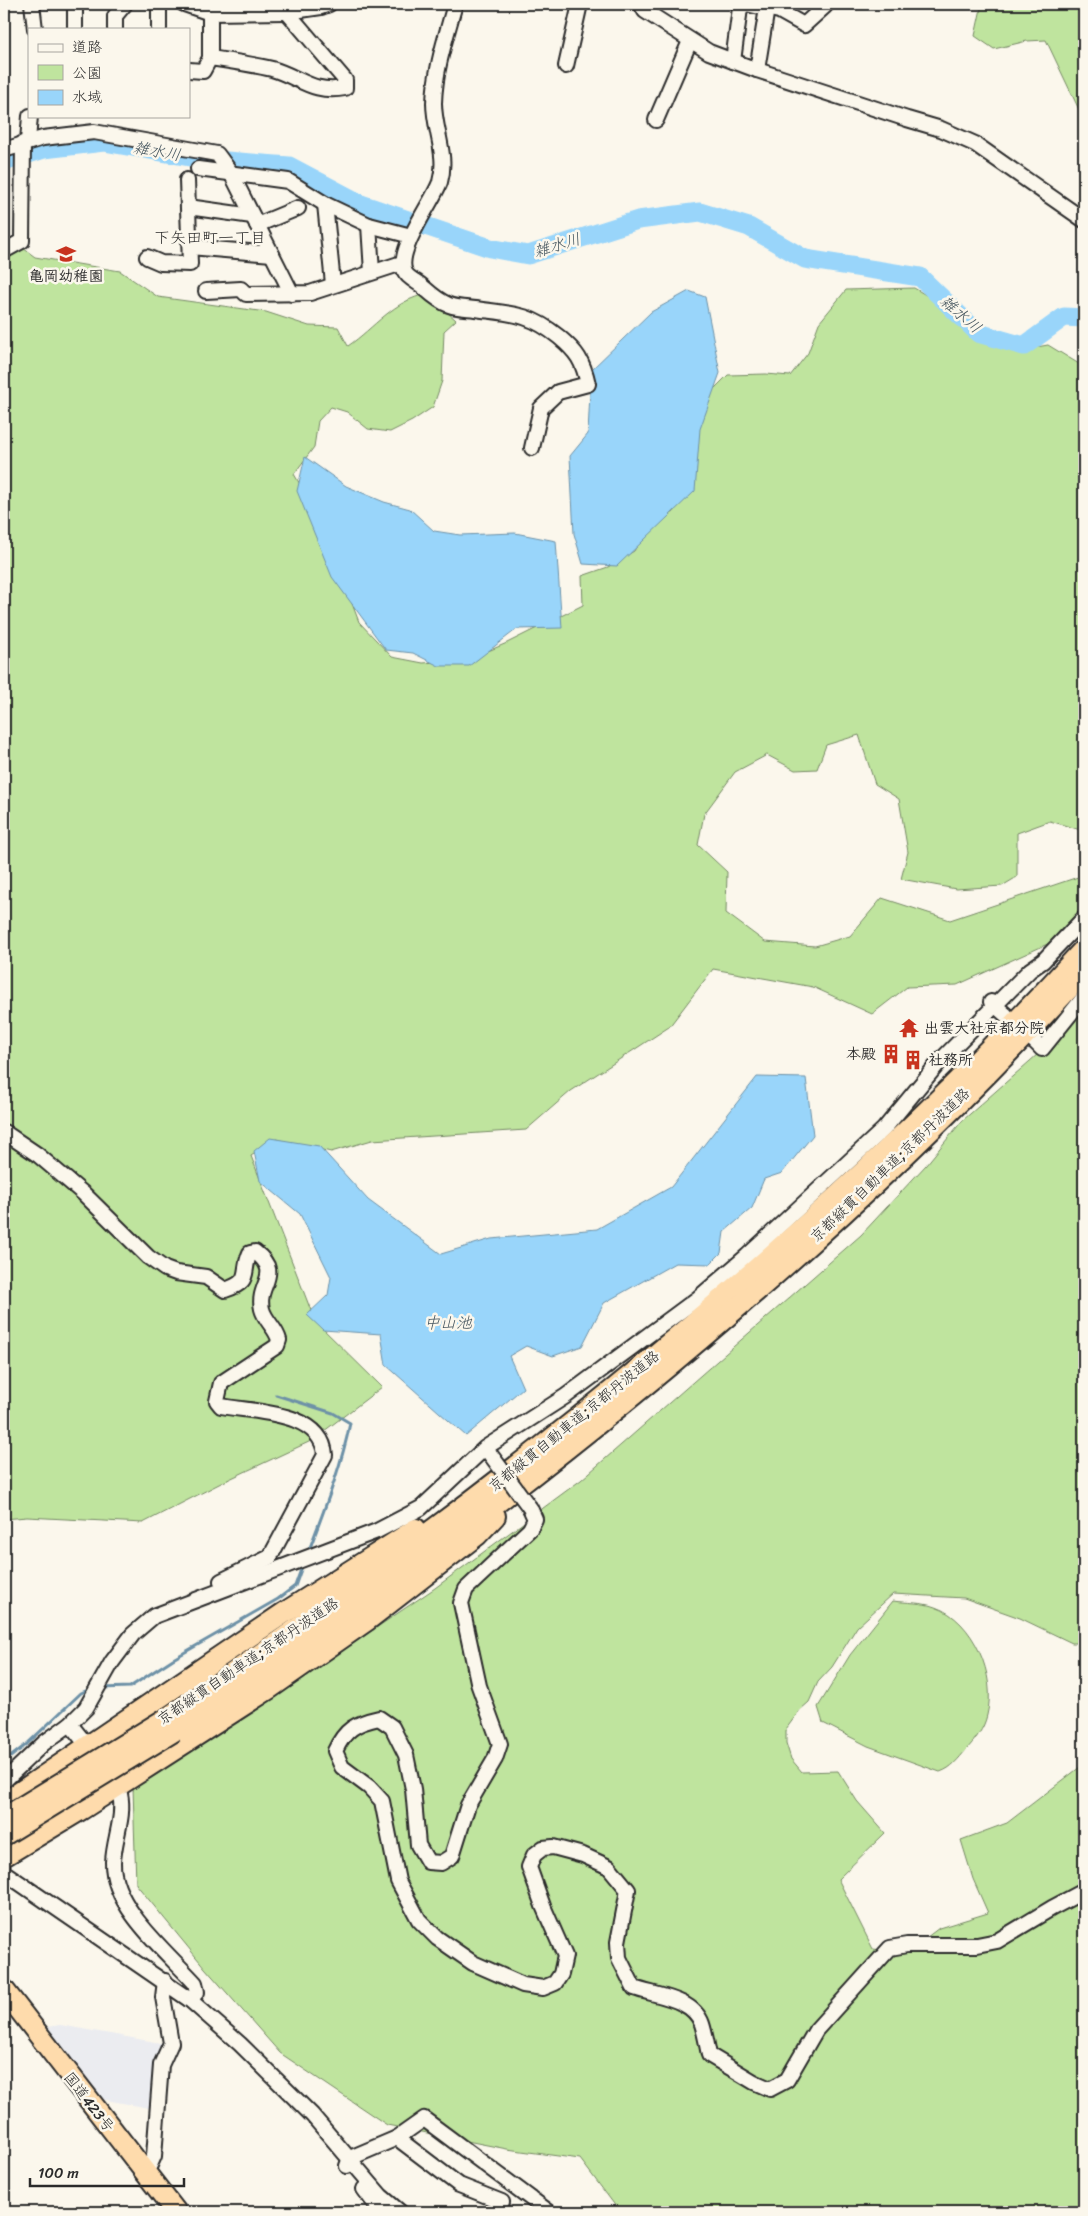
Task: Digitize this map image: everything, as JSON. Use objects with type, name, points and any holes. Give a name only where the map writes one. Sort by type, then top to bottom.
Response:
[{"type":"highway","name":"京都縦貫自動車道;京都丹波道路","points":[[4,1835],[169,1725],[265,1652],[403,1553],[627,1380],[766,1261],[889,1148],[991,1048],[1084,949]]},
{"type":"highway","name":"京都縦貫自動車道;京都丹波道路","points":[[4,1818],[273,1665],[412,1566],[534,1474],[681,1354],[813,1239],[907,1152],[1001,1059],[1084,972]]},
{"type":"highway","points":[[4,1803],[284,1613],[455,1504],[627,1380]]},
{"type":"highway","points":[[4,1864],[90,1804],[270,1688],[366,1621],[477,1535],[534,1474]]},
{"type":"highway","name":"国道423号","points":[[4,1990],[176,2212]]},
{"type":"street","points":[[32,4],[35,28]]},
{"type":"street","points":[[75,4],[75,28]]},
{"type":"street","points":[[115,28],[115,16],[125,4]]},
{"type":"street","points":[[158,4],[159,28]]},
{"type":"street","points":[[184,4],[207,10],[287,12],[321,7],[328,4]]},
{"type":"street","points":[[455,4],[438,63],[435,86],[434,106],[443,161],[442,172],[439,183],[412,236],[402,263],[405,273],[450,306],[518,315],[535,320],[571,347],[584,364],[588,384],[558,392],[541,408],[532,448]]},
{"type":"street","points":[[566,66],[580,4]]},
{"type":"street","points":[[641,4],[645,11],[709,52],[907,120],[941,129],[975,144],[1084,220]]},
{"type":"street","points":[[732,61],[740,8],[746,4],[779,11],[804,25],[825,6],[824,4]]},
{"type":"street","points":[[757,70],[766,8]]},
{"type":"street","points":[[190,70],[202,71],[210,58],[207,10]]},
{"type":"street","points":[[210,58],[272,69],[303,83],[330,91],[345,88],[345,80],[287,12]]},
{"type":"street","points":[[656,120],[690,41]]},
{"type":"street","points":[[4,251],[22,241],[25,142],[30,118]]},
{"type":"street","points":[[4,150],[25,142],[84,133],[114,135],[217,154],[231,174],[292,294]]},
{"type":"street","points":[[198,169],[288,181],[325,204],[369,225],[412,236]]},
{"type":"street","points":[[147,257],[161,263],[190,264],[187,180]]},
{"type":"street","points":[[325,204],[333,284]]},
{"type":"street","points":[[188,207],[255,220],[298,208]]},
{"type":"street","points":[[369,225],[372,272]]},
{"type":"street","points":[[190,247],[272,254]]},
{"type":"street","points":[[206,291],[240,290],[246,294],[310,293],[402,263]]},
{"type":"street","points":[[4,1781],[44,1743],[70,1724],[86,1708],[112,1662],[133,1634],[154,1616],[376,1531],[421,1508],[487,1451],[566,1396],[697,1299],[839,1172],[884,1129],[941,1060],[993,1003],[1043,961],[1084,918]]},
{"type":"street","points":[[1033,1040],[1042,1049],[1084,997]]},
{"type":"street","points":[[993,1003],[1006,1015]]},
{"type":"street","points":[[4,1132],[53,1168],[84,1194],[148,1257],[165,1269],[176,1273],[206,1277],[225,1290],[237,1286],[243,1279],[247,1271],[250,1253],[255,1252],[266,1261],[269,1277],[262,1299],[262,1308],[277,1333],[279,1340],[277,1346],[221,1383],[217,1401],[221,1406],[268,1411],[291,1419],[320,1436],[325,1455],[270,1557],[222,1580],[212,1593]]},
{"type":"street","points":[[487,1451],[530,1508],[534,1519],[530,1529],[466,1589],[460,1603],[479,1686],[500,1744],[495,1759],[468,1805],[452,1856],[441,1862],[428,1862],[418,1845],[413,1789],[406,1755],[392,1728],[379,1718],[360,1723],[342,1737],[334,1751],[342,1767],[369,1786],[382,1801],[398,1881],[419,1920],[438,1938],[473,1963],[523,1986],[543,1988],[555,1982],[563,1969],[565,1956],[543,1906],[529,1867],[534,1855],[543,1848],[553,1847],[583,1855],[609,1867],[628,1890],[618,1942],[619,1958],[634,1988],[676,2000],[694,2010],[702,2022],[709,2055],[754,2082],[770,2089],[787,2080],[816,2030],[890,1948],[907,1944],[977,1945],[997,1941],[1084,1891]]},
{"type":"street","points":[[70,1724],[82,1739]]},
{"type":"street","points":[[120,1794],[123,1807],[113,1862],[116,1886],[125,1905],[195,1983],[197,1992],[190,2000]]},
{"type":"street","points":[[4,1864],[190,2000],[240,2044],[312,2115],[381,2196],[400,2212]]},
{"type":"street","points":[[144,2172],[154,2156],[161,2065],[171,2043],[163,1997],[165,1981]]},
{"type":"street","points":[[381,2212],[347,2165],[350,2158],[397,2138],[424,2119],[549,2212]]},
{"type":"street","points":[[397,2138],[459,2185],[499,2207],[511,2184]]},
{"type":"shaded area","points":[[60,2025],[166,2044],[154,2109],[96,2098],[41,2028]]},
{"type":"green space","points":[[982,4],[1084,4],[1084,120],[1046,40],[1027,41],[994,49],[975,36]]},
{"type":"green space","points":[[23,248],[35,257],[120,271],[158,297],[266,312],[309,326],[338,327],[348,346],[394,308],[415,297],[427,294],[456,320],[444,331],[442,381],[433,407],[412,421],[390,432],[368,429],[347,412],[331,407],[318,421],[314,447],[294,474],[320,519],[359,622],[392,657],[423,663],[467,660],[507,643],[583,605],[582,576],[608,567],[634,551],[647,529],[674,512],[710,393],[728,375],[766,374],[790,376],[808,353],[819,323],[846,290],[914,288],[936,301],[967,333],[1014,351],[1048,345],[1084,367],[1084,831],[1050,821],[1017,833],[1017,877],[1002,886],[956,889],[901,879],[908,852],[899,799],[875,784],[859,735],[826,745],[817,769],[795,770],[767,755],[735,772],[704,814],[698,845],[727,872],[726,913],[765,942],[815,946],[850,936],[882,898],[950,920],[1081,876],[1084,877],[1084,912],[1063,937],[957,985],[907,987],[872,1014],[813,987],[713,969],[669,1027],[571,1091],[526,1130],[372,1140],[331,1152],[276,1139],[251,1156],[315,1321],[382,1387],[311,1441],[223,1482],[143,1523],[27,1517],[4,1519],[4,255]]},
{"type":"green space","points":[[1084,1007],[1084,1643],[1072,1643],[1020,1618],[964,1598],[893,1594],[857,1627],[832,1667],[818,1682],[809,1702],[800,1710],[786,1729],[786,1743],[791,1759],[802,1772],[838,1771],[857,1801],[885,1833],[838,1879],[873,1949],[906,1953],[939,1928],[988,1913],[973,1879],[961,1840],[1007,1823],[1084,1764],[1084,2212],[620,2212],[580,2159],[507,2149],[387,2125],[280,2053],[205,1968],[136,1884],[133,1788],[262,1705],[435,1588],[581,1480],[861,1235],[926,1165],[962,1121],[1055,1039]]},
{"type":"green space","points":[[893,1601],[930,1605],[949,1614],[961,1624],[971,1637],[985,1668],[989,1684],[989,1700],[984,1725],[976,1738],[957,1760],[940,1772],[868,1746],[823,1723],[818,1707],[850,1655]]},
{"type":"water","points":[[689,291],[705,297],[720,373],[700,429],[695,491],[617,566],[583,564],[574,534],[570,456],[588,434],[591,370],[651,312]]},
{"type":"water","points":[[305,457],[346,486],[384,502],[410,509],[434,531],[460,535],[515,533],[556,541],[562,628],[517,629],[469,666],[439,666],[413,653],[386,650],[332,577],[297,491]]},
{"type":"water","name":"中山池","points":[[757,1077],[806,1078],[813,1135],[782,1173],[764,1179],[752,1208],[724,1232],[721,1253],[710,1264],[675,1263],[604,1303],[582,1346],[553,1356],[526,1346],[509,1356],[523,1388],[466,1436],[386,1365],[381,1334],[323,1330],[307,1315],[328,1295],[331,1277],[300,1214],[260,1181],[254,1151],[270,1138],[319,1146],[368,1200],[441,1254],[491,1239],[597,1229],[671,1187]]},
{"type":"waterway","name":"雑水川","points":[[4,162],[44,149],[104,142],[201,159],[289,166],[361,204],[490,248],[528,255],[638,220],[700,212],[749,227],[805,259],[920,277],[978,333],[1024,346],[1064,317],[1084,318]]},
{"type":"waterway","points":[[276,1395],[333,1413],[350,1423],[337,1473],[308,1553]]},
{"type":"waterway","points":[[101,1688],[130,1687],[173,1659],[278,1599],[295,1586],[303,1564]]},
{"type":"waterway","points":[[4,1762],[27,1744],[81,1693],[92,1688]]},
{"type":"place","name":"亀岡幼稚園","points":[[66,254]]},
{"type":"place","name":"出雲大社京都分院","points":[[909,1028]]},
{"type":"place","name":"本殿","points":[[891,1054]]},
{"type":"place","name":"社務所","points":[[913,1060]]},
{"type":"district","name":"下矢田町一丁目","points":[[210,237]]}]
